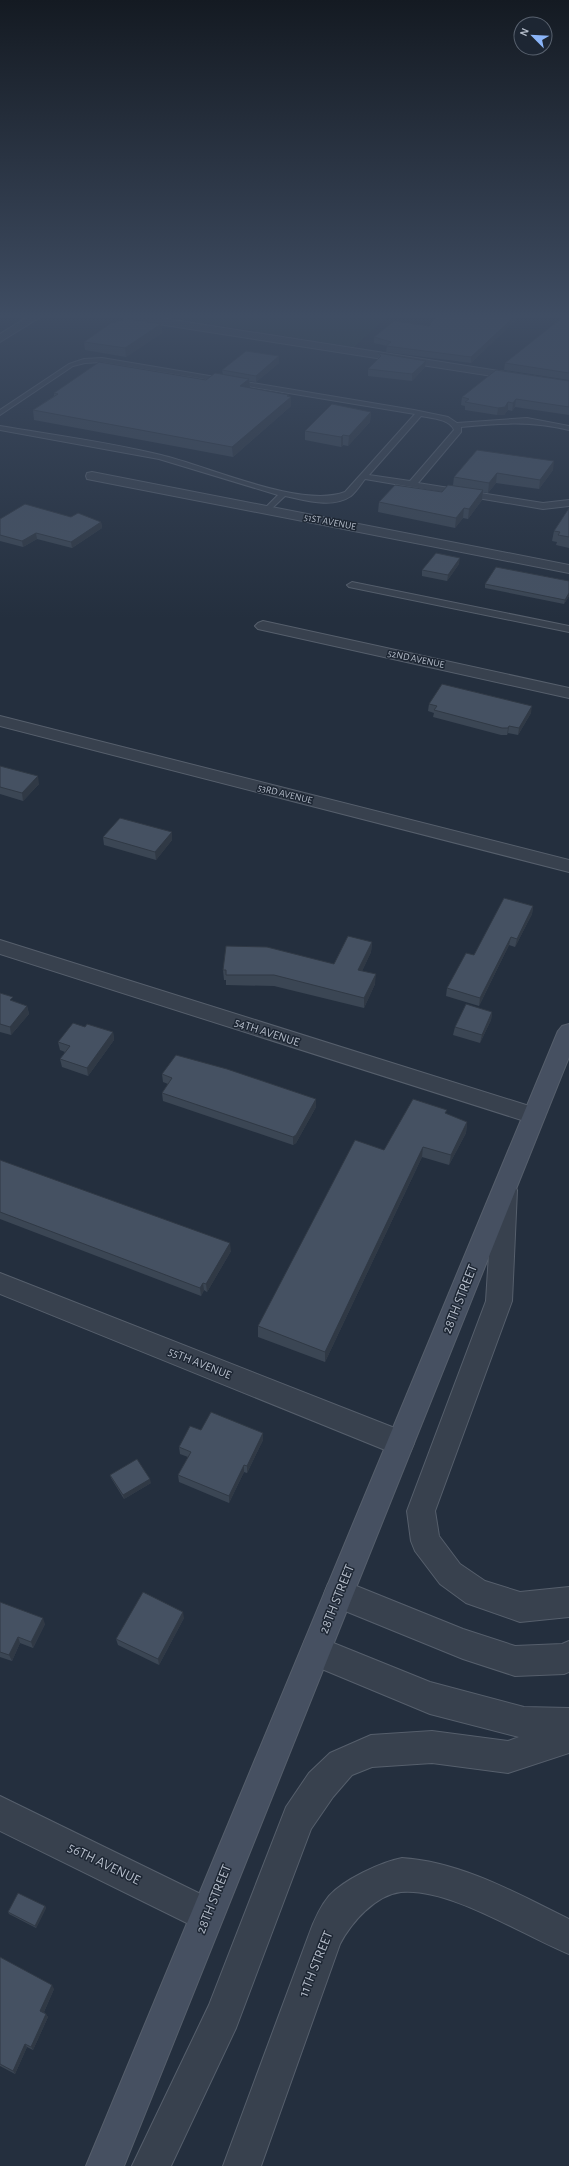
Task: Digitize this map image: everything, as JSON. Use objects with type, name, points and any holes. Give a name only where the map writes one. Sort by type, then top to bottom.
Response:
[{"type":"main road","name":"28TH STREET","points":[[105,2166],[569,1032]]},
{"type":"street","name":"51ST AVENUE","points":[[92,476],[569,569]]},
{"type":"street","name":"52ND AVENUE","points":[[263,626],[569,693]]},
{"type":"street","name":"53RD AVENUE","points":[[0,721],[569,866]]},
{"type":"street","name":"54TH AVENUE","points":[[0,947],[534,1116]]},
{"type":"street","points":[[505,1188],[499,1301],[421,1511],[425,1541],[450,1574],[477,1593],[520,1607],[569,1602]]},
{"type":"street","name":"55TH AVENUE","points":[[0,1283],[400,1443]]},
{"type":"street","points":[[339,1594],[463,1644],[515,1661],[564,1660],[569,1656]]},
{"type":"street","points":[[316,1651],[430,1698],[524,1723],[569,1724]]},
{"type":"street","points":[[151,2166],[223,2016],[298,1819],[321,1785],[340,1764],[371,1751],[432,1747],[508,1757],[569,1737]]},
{"type":"street","name":"56TH AVENUE","points":[[0,1813],[207,1915]]},
{"type":"street","name":"11TH STREET","points":[[242,2166],[325,1937],[342,1907],[370,1887],[401,1874],[432,1877],[466,1890],[569,1937]]},
{"type":"lane","points":[[0,428],[160,457],[284,493],[316,500],[335,499],[348,494],[416,417]]},
{"type":"lane","points":[[435,417],[445,419],[456,425],[521,421],[542,422],[569,428]]},
{"type":"lane","points":[[413,483],[458,430],[456,425]]},
{"type":"lane","points":[[363,476],[413,483],[543,506],[569,503]]},
{"type":"lane","points":[[267,510],[284,493]]},
{"type":"lane","points":[[352,585],[569,629]]},
{"type":"building","points":[[71,417],[267,417],[232,447]]},
{"type":"building","points":[[319,417],[366,417],[349,436],[343,435],[341,437],[305,431]]},
{"type":"building","points":[[477,450],[554,461],[540,480],[497,473],[489,483],[454,477]]},
{"type":"building","points":[[395,485],[442,492],[448,485],[483,490],[469,509],[464,508],[456,518],[379,502]]},
{"type":"building","points":[[25,504],[71,517],[78,513],[101,522],[71,542],[36,533],[22,541],[0,535],[0,519]]},
{"type":"building","points":[[569,508],[569,537],[558,535],[560,532],[554,531]]},
{"type":"building","points":[[436,553],[460,558],[448,575],[422,570]]},
{"type":"building","points":[[496,567],[569,581],[569,593],[565,600],[485,584]]},
{"type":"building","points":[[442,684],[532,706],[519,728],[509,726],[508,728],[502,728],[434,710],[437,706],[429,704]]},
{"type":"building","points":[[0,766],[38,776],[22,793],[0,787]]},
{"type":"building","points":[[120,818],[172,832],[155,852],[103,837]]},
{"type":"building","points":[[504,898],[533,906],[517,939],[511,937],[480,998],[447,988],[466,953],[474,955]]},
{"type":"building","points":[[348,936],[372,942],[358,970],[376,974],[364,998],[274,975],[226,975],[226,970],[223,970],[226,946],[267,947],[334,964]]},
{"type":"building","points":[[0,993],[13,997],[10,1000],[27,1006],[10,1027],[0,1024]]},
{"type":"building","points":[[466,1004],[492,1012],[482,1035],[455,1027]]},
{"type":"building","points":[[73,1023],[85,1027],[87,1024],[113,1032],[87,1068],[60,1059],[70,1046],[58,1042]]},
{"type":"building","points":[[176,1055],[227,1069],[316,1099],[296,1135],[293,1137],[162,1093],[172,1078],[162,1074]]},
{"type":"building","points":[[413,1099],[447,1110],[445,1113],[467,1122],[451,1155],[423,1147],[325,1352],[258,1326],[355,1140],[384,1150]]},
{"type":"building","points":[[0,1160],[230,1243],[206,1284],[203,1283],[200,1288],[0,1212]]},
{"type":"building","points":[[211,1412],[263,1433],[247,1466],[244,1465],[229,1496],[178,1475],[191,1452],[179,1447],[190,1426],[201,1430]]},
{"type":"building","points":[[137,1459],[150,1479],[123,1495],[110,1475]]},
{"type":"building","points":[[143,1592],[183,1612],[158,1659],[116,1639]]},
{"type":"building","points":[[0,1602],[43,1618],[31,1642],[18,1637],[9,1655],[0,1652]]},
{"type":"building","points":[[18,1893],[45,1906],[35,1926],[8,1912]]},
{"type":"building","points":[[0,1957],[52,1985],[40,2011],[46,2014],[31,2047],[25,2044],[13,2071],[0,2064]]}]
